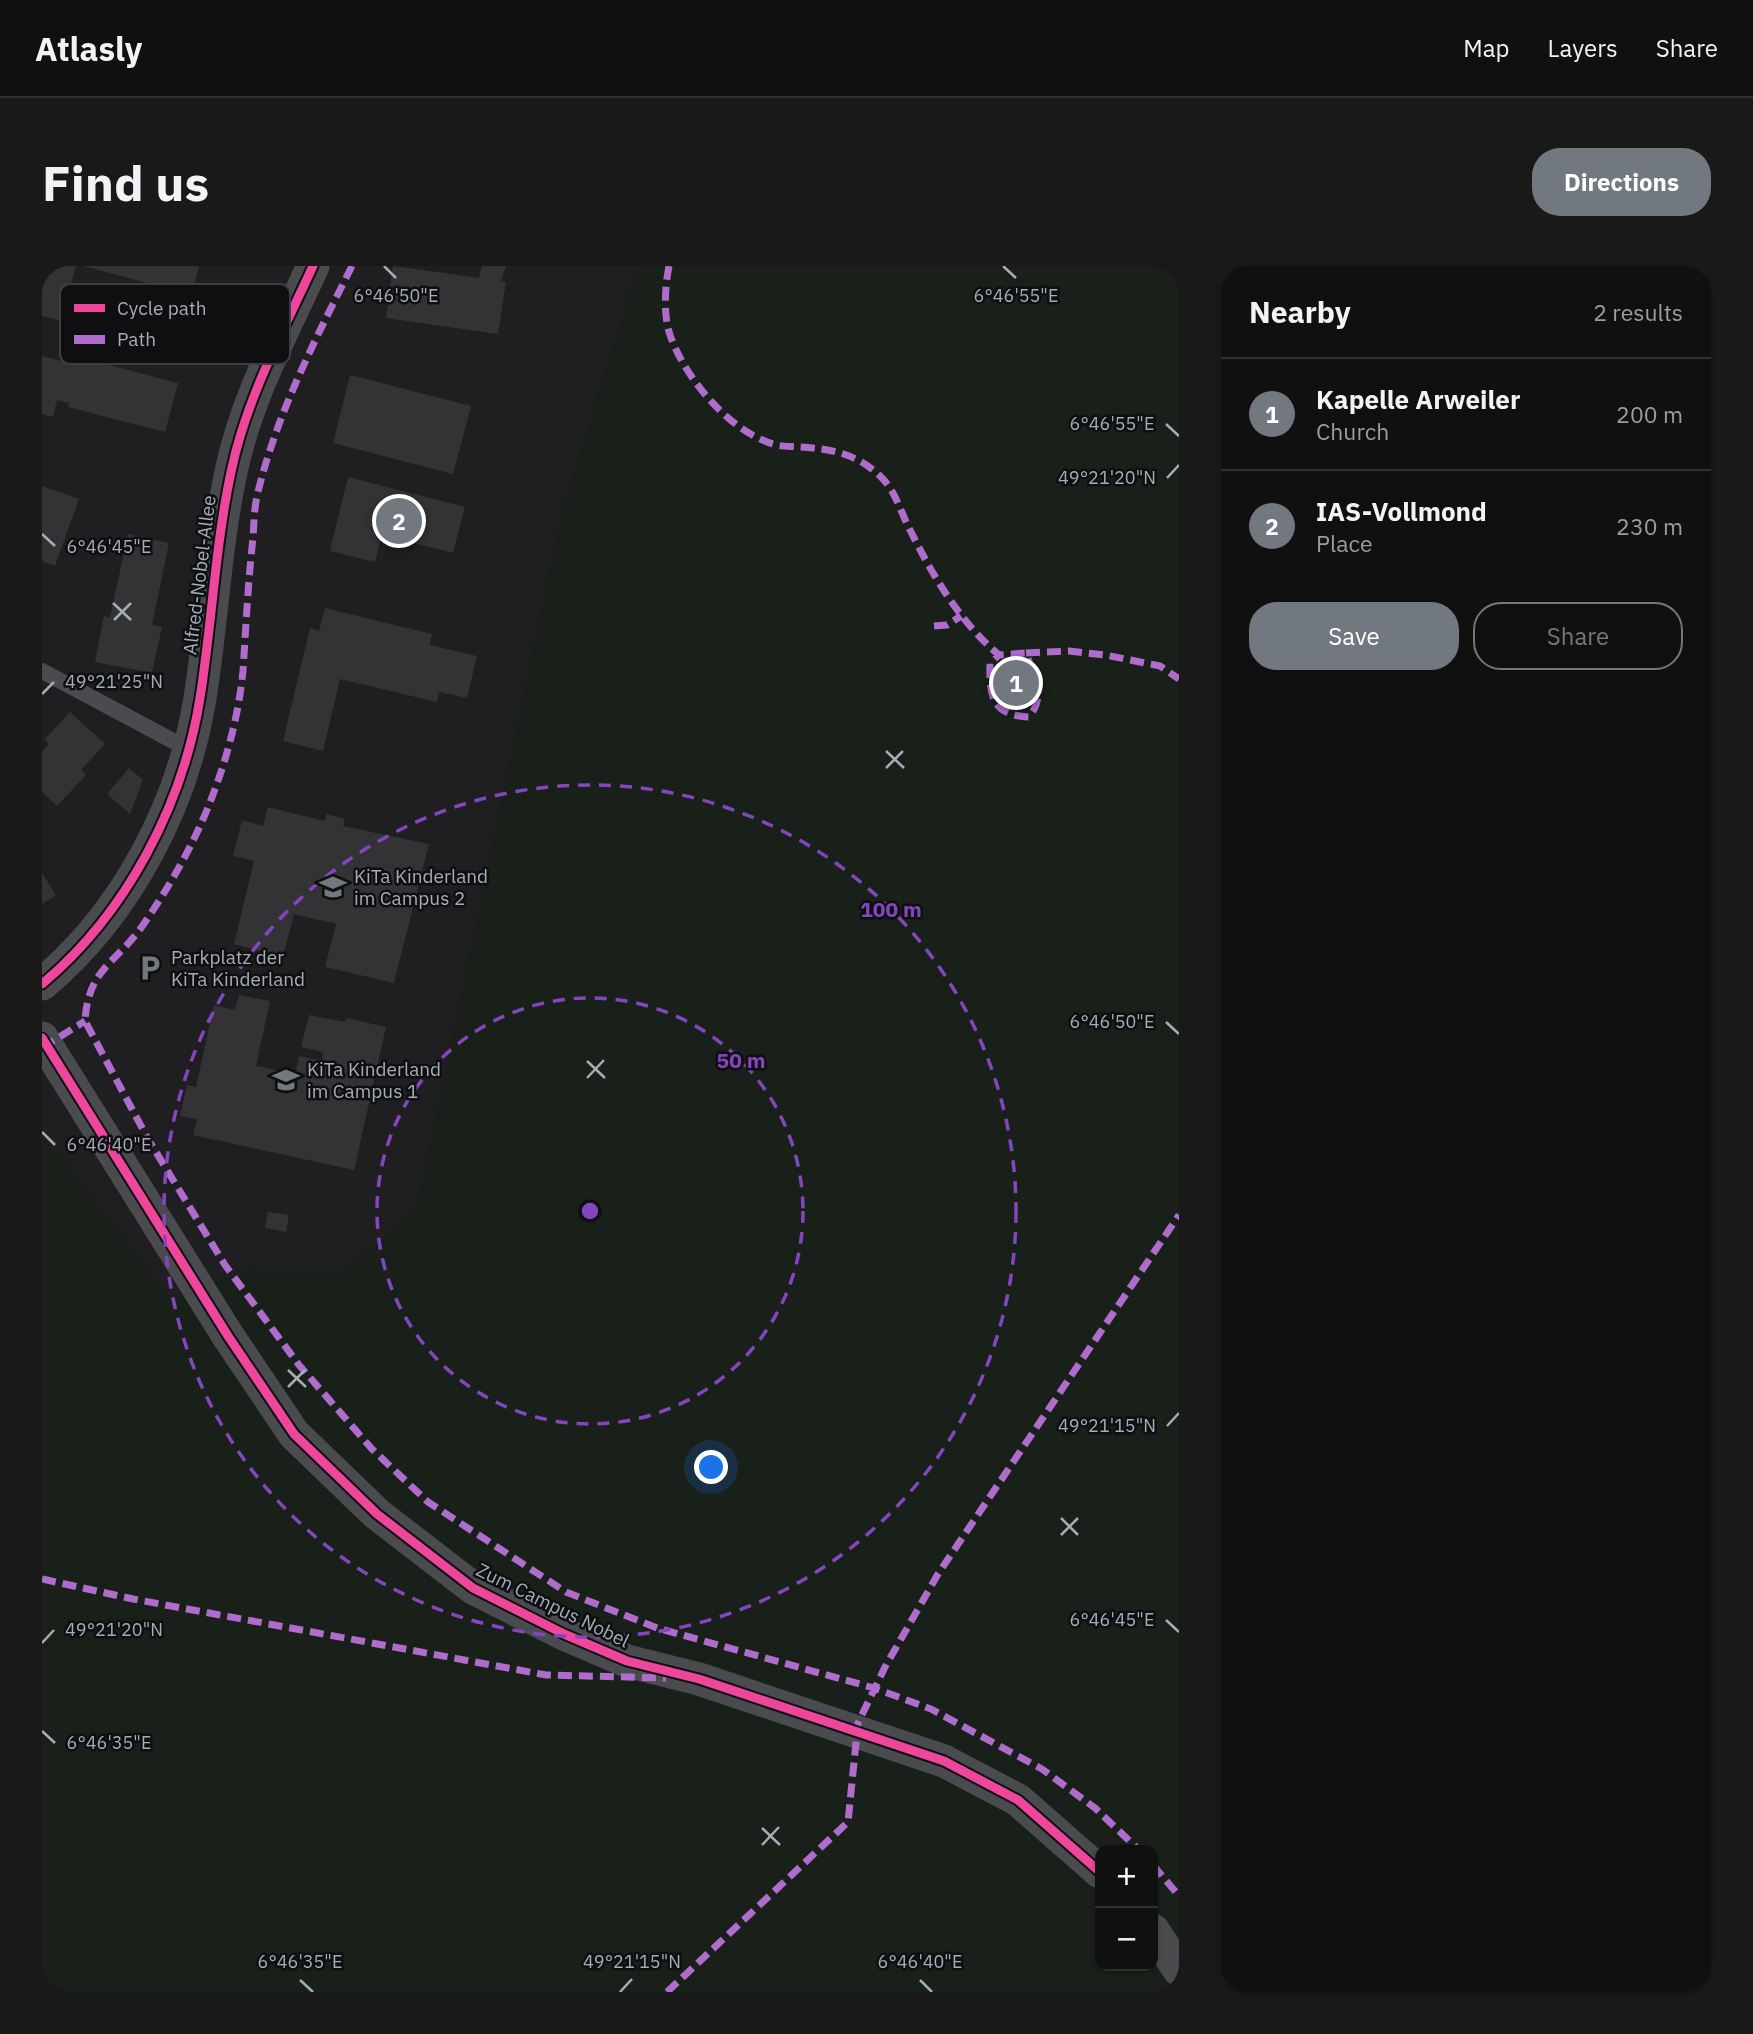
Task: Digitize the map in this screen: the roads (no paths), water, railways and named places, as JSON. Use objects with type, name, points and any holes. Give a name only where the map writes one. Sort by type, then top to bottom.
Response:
[{"type":"street","name":"Alfred-Nobel-Allee","points":[[290,315],[313,266]]},
{"type":"street","name":"Alfred-Nobel-Allee","points":[[42,984],[80,949],[117,901],[143,859],[174,794],[190,750],[200,699],[218,545],[231,471],[267,364]]},
{"type":"street","name":"Zum Campus Nobel","points":[[42,1038],[228,1336],[294,1434],[377,1514],[473,1588],[564,1634],[627,1661],[699,1679],[944,1761],[1018,1800],[1095,1868]]},
{"type":"street","points":[[1158,1938],[1179,1970]]},
{"type":"lane","points":[[42,671],[190,750]]},
{"type":"place","name":"IAS-Vollmond","points":[[399,521]]},
{"type":"place","name":"Kapelle Arweiler","points":[[1016,683]]},
{"type":"place","name":"KiTa Kinderland im Campus 2","points":[[333,887]]},
{"type":"place","name":"Parkplatz der KiTa Kinderland","points":[[150,968]]},
{"type":"place","name":"KiTa Kinderland im Campus 1","points":[[286,1080]]}]
